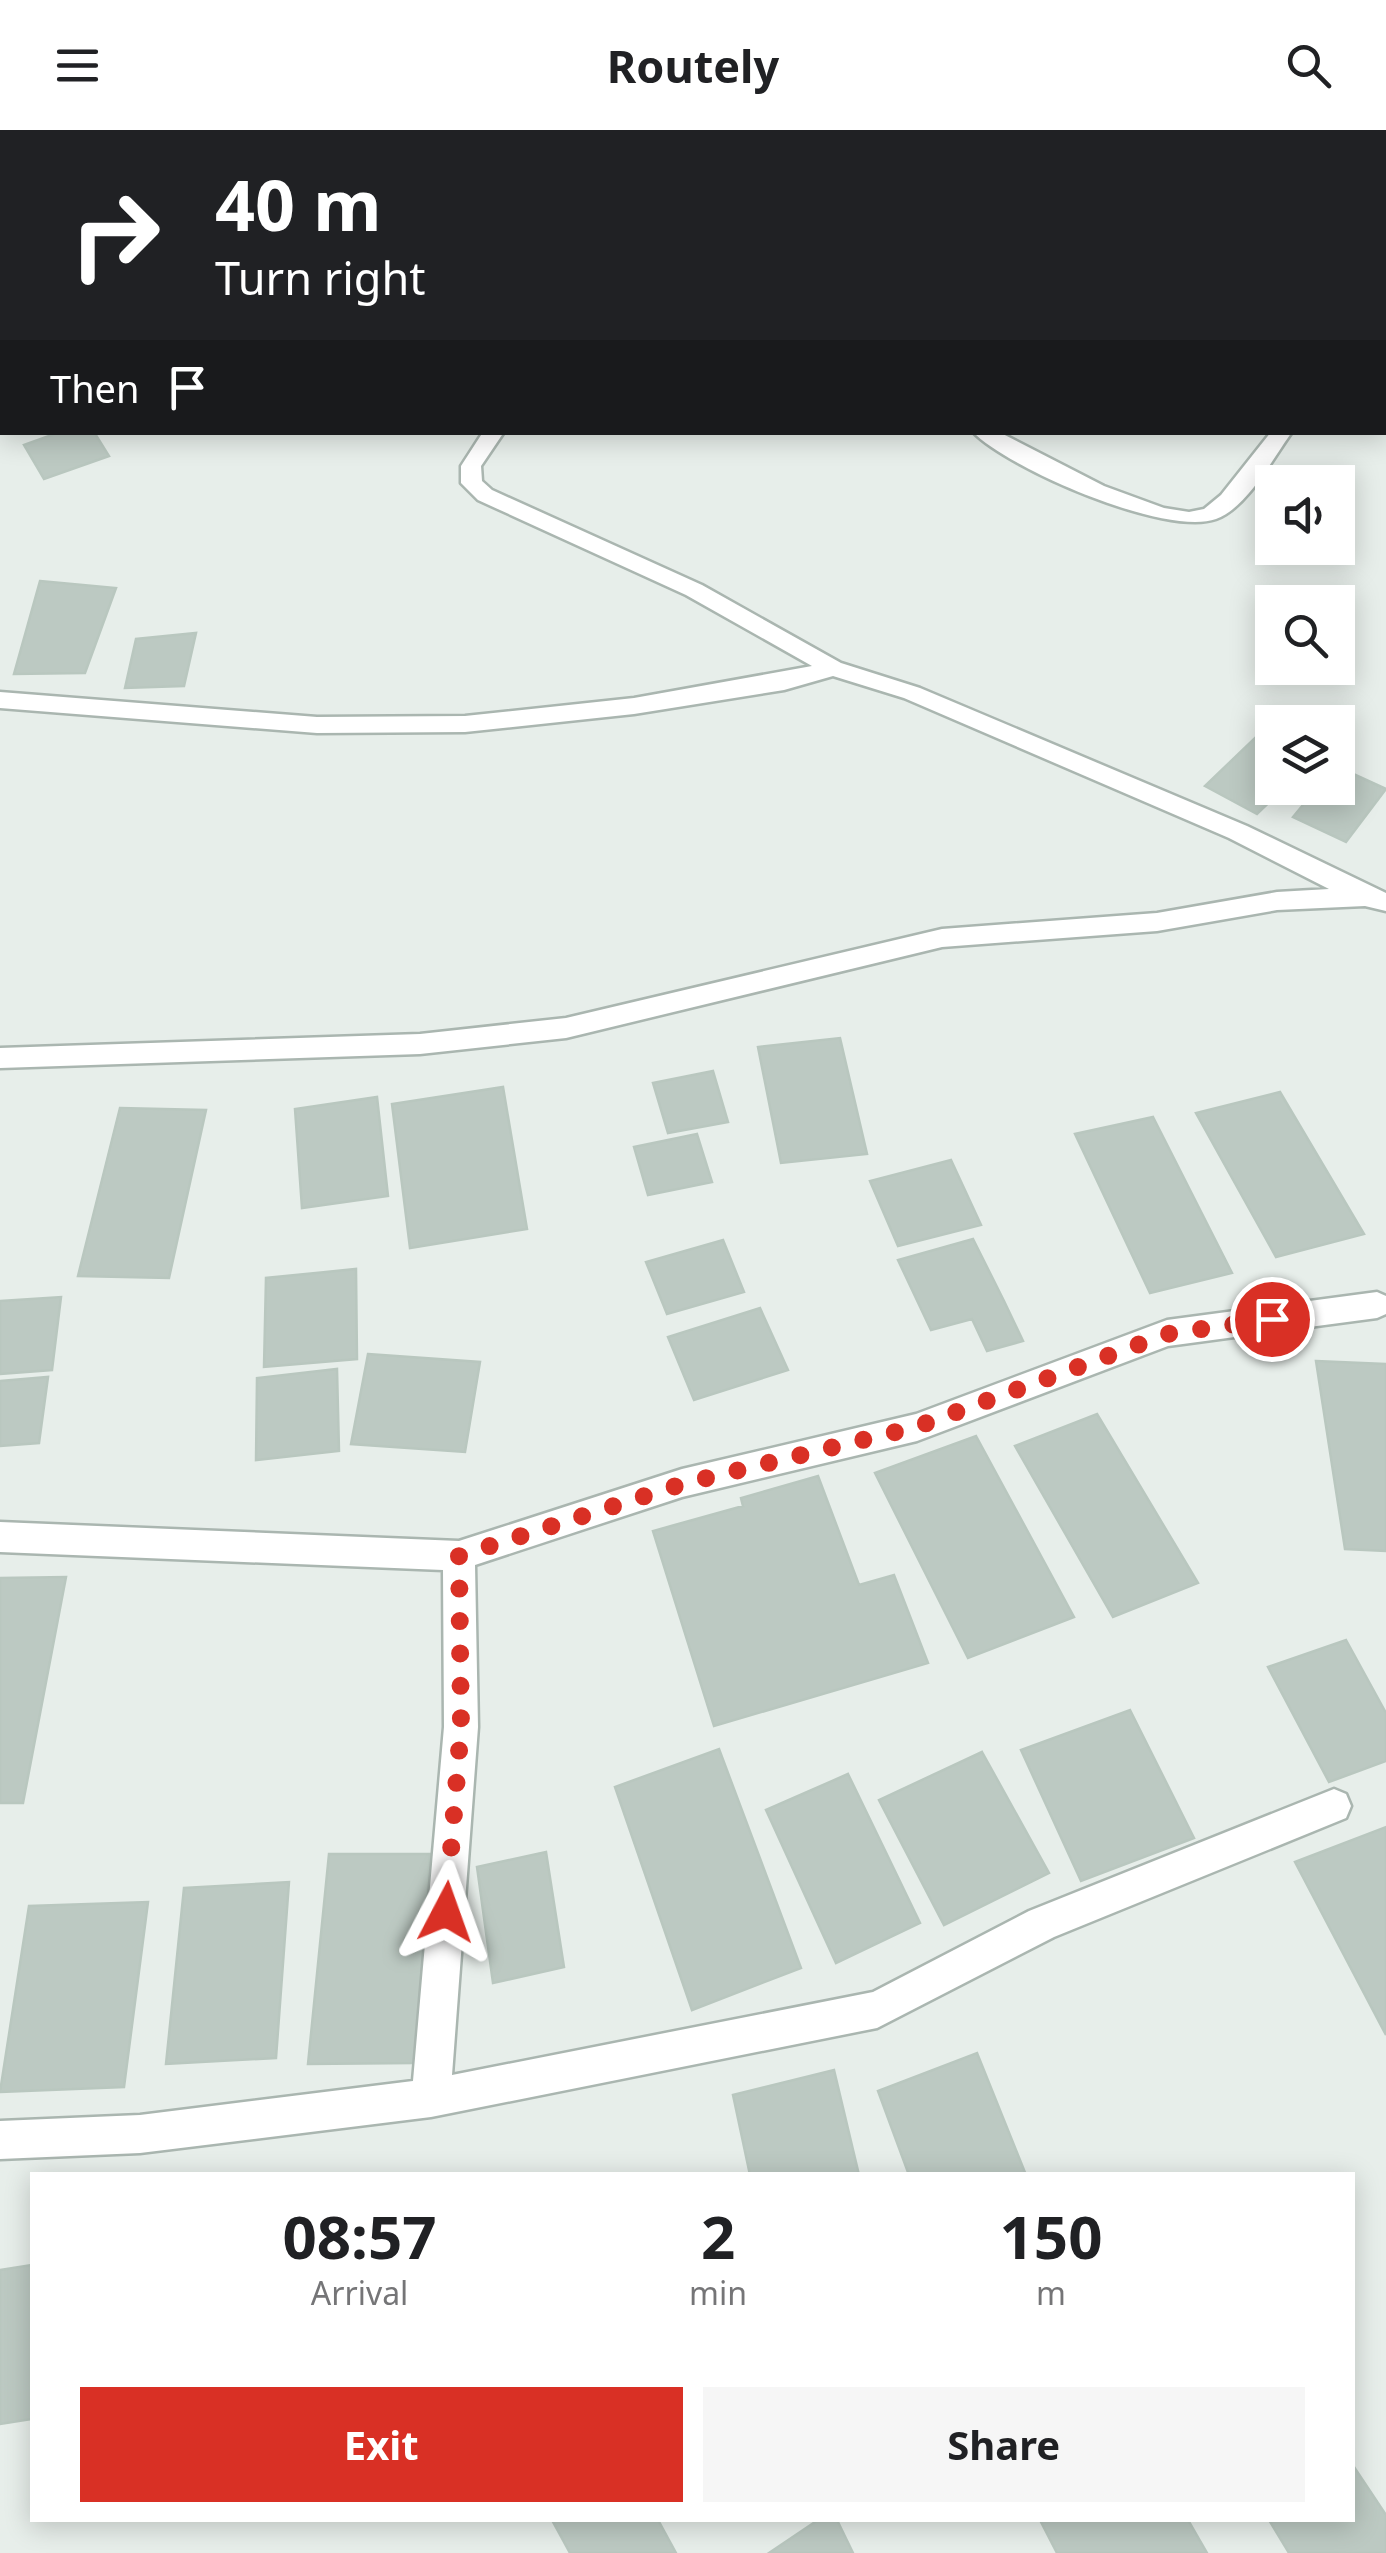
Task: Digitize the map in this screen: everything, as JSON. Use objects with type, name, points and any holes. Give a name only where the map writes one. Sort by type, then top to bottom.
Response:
[{"type":"street","points":[[492,435],[471,466],[472,482],[485,495],[694,590],[833,668],[912,693],[1238,832],[1375,900]]},
{"type":"street","points":[[989,435],[1085,487],[1174,517],[1193,518],[1214,513],[1279,435]]},
{"type":"street","points":[[0,700],[316,725],[465,724],[634,706],[784,682],[833,668]]},
{"type":"street","points":[[0,1058],[420,1044],[548,1030],[844,965],[942,938],[1157,922],[1277,902],[1375,900]]},
{"type":"street","points":[[0,1538],[459,1556],[682,1484],[916,1427],[1167,1334],[1376,1305]]},
{"type":"street","points":[[432,2098],[461,1727],[459,1556]]},
{"type":"street","points":[[0,2140],[140,2134],[432,2098],[877,2010],[1042,1924],[1334,1806]]},
{"type":"building","points":[[52,435],[96,435],[109,456],[44,479],[24,445]]},
{"type":"building","points":[[40,581],[116,588],[85,673],[14,674]]},
{"type":"building","points":[[196,633],[184,686],[125,688],[136,639]]},
{"type":"building","points":[[1255,738],[1255,805],[1266,805],[1257,814],[1205,786]]},
{"type":"building","points":[[1355,775],[1386,789],[1346,842],[1293,817],[1303,805],[1355,805]]},
{"type":"building","points":[[840,1038],[867,1154],[781,1163],[758,1047]]},
{"type":"building","points":[[713,1071],[728,1122],[668,1133],[653,1083]]},
{"type":"building","points":[[503,1087],[527,1229],[410,1248],[392,1104]]},
{"type":"building","points":[[1280,1092],[1364,1234],[1276,1257],[1196,1113]]},
{"type":"building","points":[[377,1097],[388,1196],[302,1208],[295,1109]]},
{"type":"building","points":[[120,1108],[206,1110],[169,1278],[78,1276]]},
{"type":"building","points":[[1153,1117],[1232,1273],[1150,1293],[1075,1134]]},
{"type":"building","points":[[697,1134],[712,1182],[648,1195],[634,1147]]},
{"type":"building","points":[[951,1160],[981,1225],[898,1246],[870,1181]]},
{"type":"building","points":[[973,1239],[1023,1341],[987,1351],[972,1319],[931,1330],[898,1260]]},
{"type":"building","points":[[723,1240],[744,1292],[667,1314],[646,1262]]},
{"type":"building","points":[[356,1269],[357,1359],[264,1367],[266,1278]]},
{"type":"building","points":[[61,1297],[52,1370],[0,1374],[0,1301]]},
{"type":"building","points":[[760,1308],[788,1370],[694,1400],[668,1337]]},
{"type":"building","points":[[368,1354],[480,1362],[465,1452],[351,1444]]},
{"type":"building","points":[[1316,1361],[1386,1364],[1386,1551],[1345,1549]]},
{"type":"building","points":[[337,1369],[339,1451],[256,1460],[257,1378]]},
{"type":"building","points":[[48,1377],[39,1443],[0,1446],[0,1381]]},
{"type":"building","points":[[1097,1414],[1198,1583],[1113,1617],[1015,1446]]},
{"type":"building","points":[[976,1436],[1074,1617],[968,1658],[875,1473]]},
{"type":"building","points":[[818,1476],[859,1585],[894,1575],[928,1663],[714,1726],[653,1531],[743,1506],[741,1498]]},
{"type":"building","points":[[66,1577],[23,1803],[0,1803],[0,1578]]},
{"type":"building","points":[[1346,1640],[1386,1713],[1386,1761],[1329,1782],[1268,1667]]},
{"type":"building","points":[[1130,1710],[1194,1838],[1081,1881],[1021,1750]]},
{"type":"building","points":[[719,1749],[801,1968],[692,2010],[615,1787]]},
{"type":"building","points":[[982,1752],[1049,1873],[944,1925],[879,1800]]},
{"type":"building","points":[[848,1774],[920,1923],[836,1963],[766,1810]]},
{"type":"building","points":[[1386,1827],[1386,2035],[1295,1862]]},
{"type":"building","points":[[546,1852],[564,1967],[493,1983],[477,1867]]},
{"type":"building","points":[[329,1854],[430,1854],[415,2063],[308,2064]]},
{"type":"building","points":[[289,1882],[276,2058],[166,2064],[184,1888]]},
{"type":"building","points":[[148,1902],[124,2087],[0,2092],[29,1906]]},
{"type":"building","points":[[977,2053],[1025,2172],[908,2172],[878,2091]]},
{"type":"building","points":[[834,2070],[858,2172],[749,2172],[733,2095]]},
{"type":"building","points":[[30,2265],[30,2419],[0,2424],[0,2270]]},
{"type":"building","points":[[1355,2468],[1386,2515],[1386,2553],[1289,2553],[1270,2522],[1355,2522]]},
{"type":"building","points":[[553,2522],[659,2522],[676,2553],[570,2553]]},
{"type":"building","points":[[815,2522],[838,2522],[853,2553],[769,2553]]},
{"type":"building","points":[[1041,2522],[1189,2522],[1207,2553],[1057,2553]]},
{"type":"route","points":[[446,1912],[461,1727],[459,1556],[682,1484],[916,1427],[1167,1334],[1272,1319]]}]
